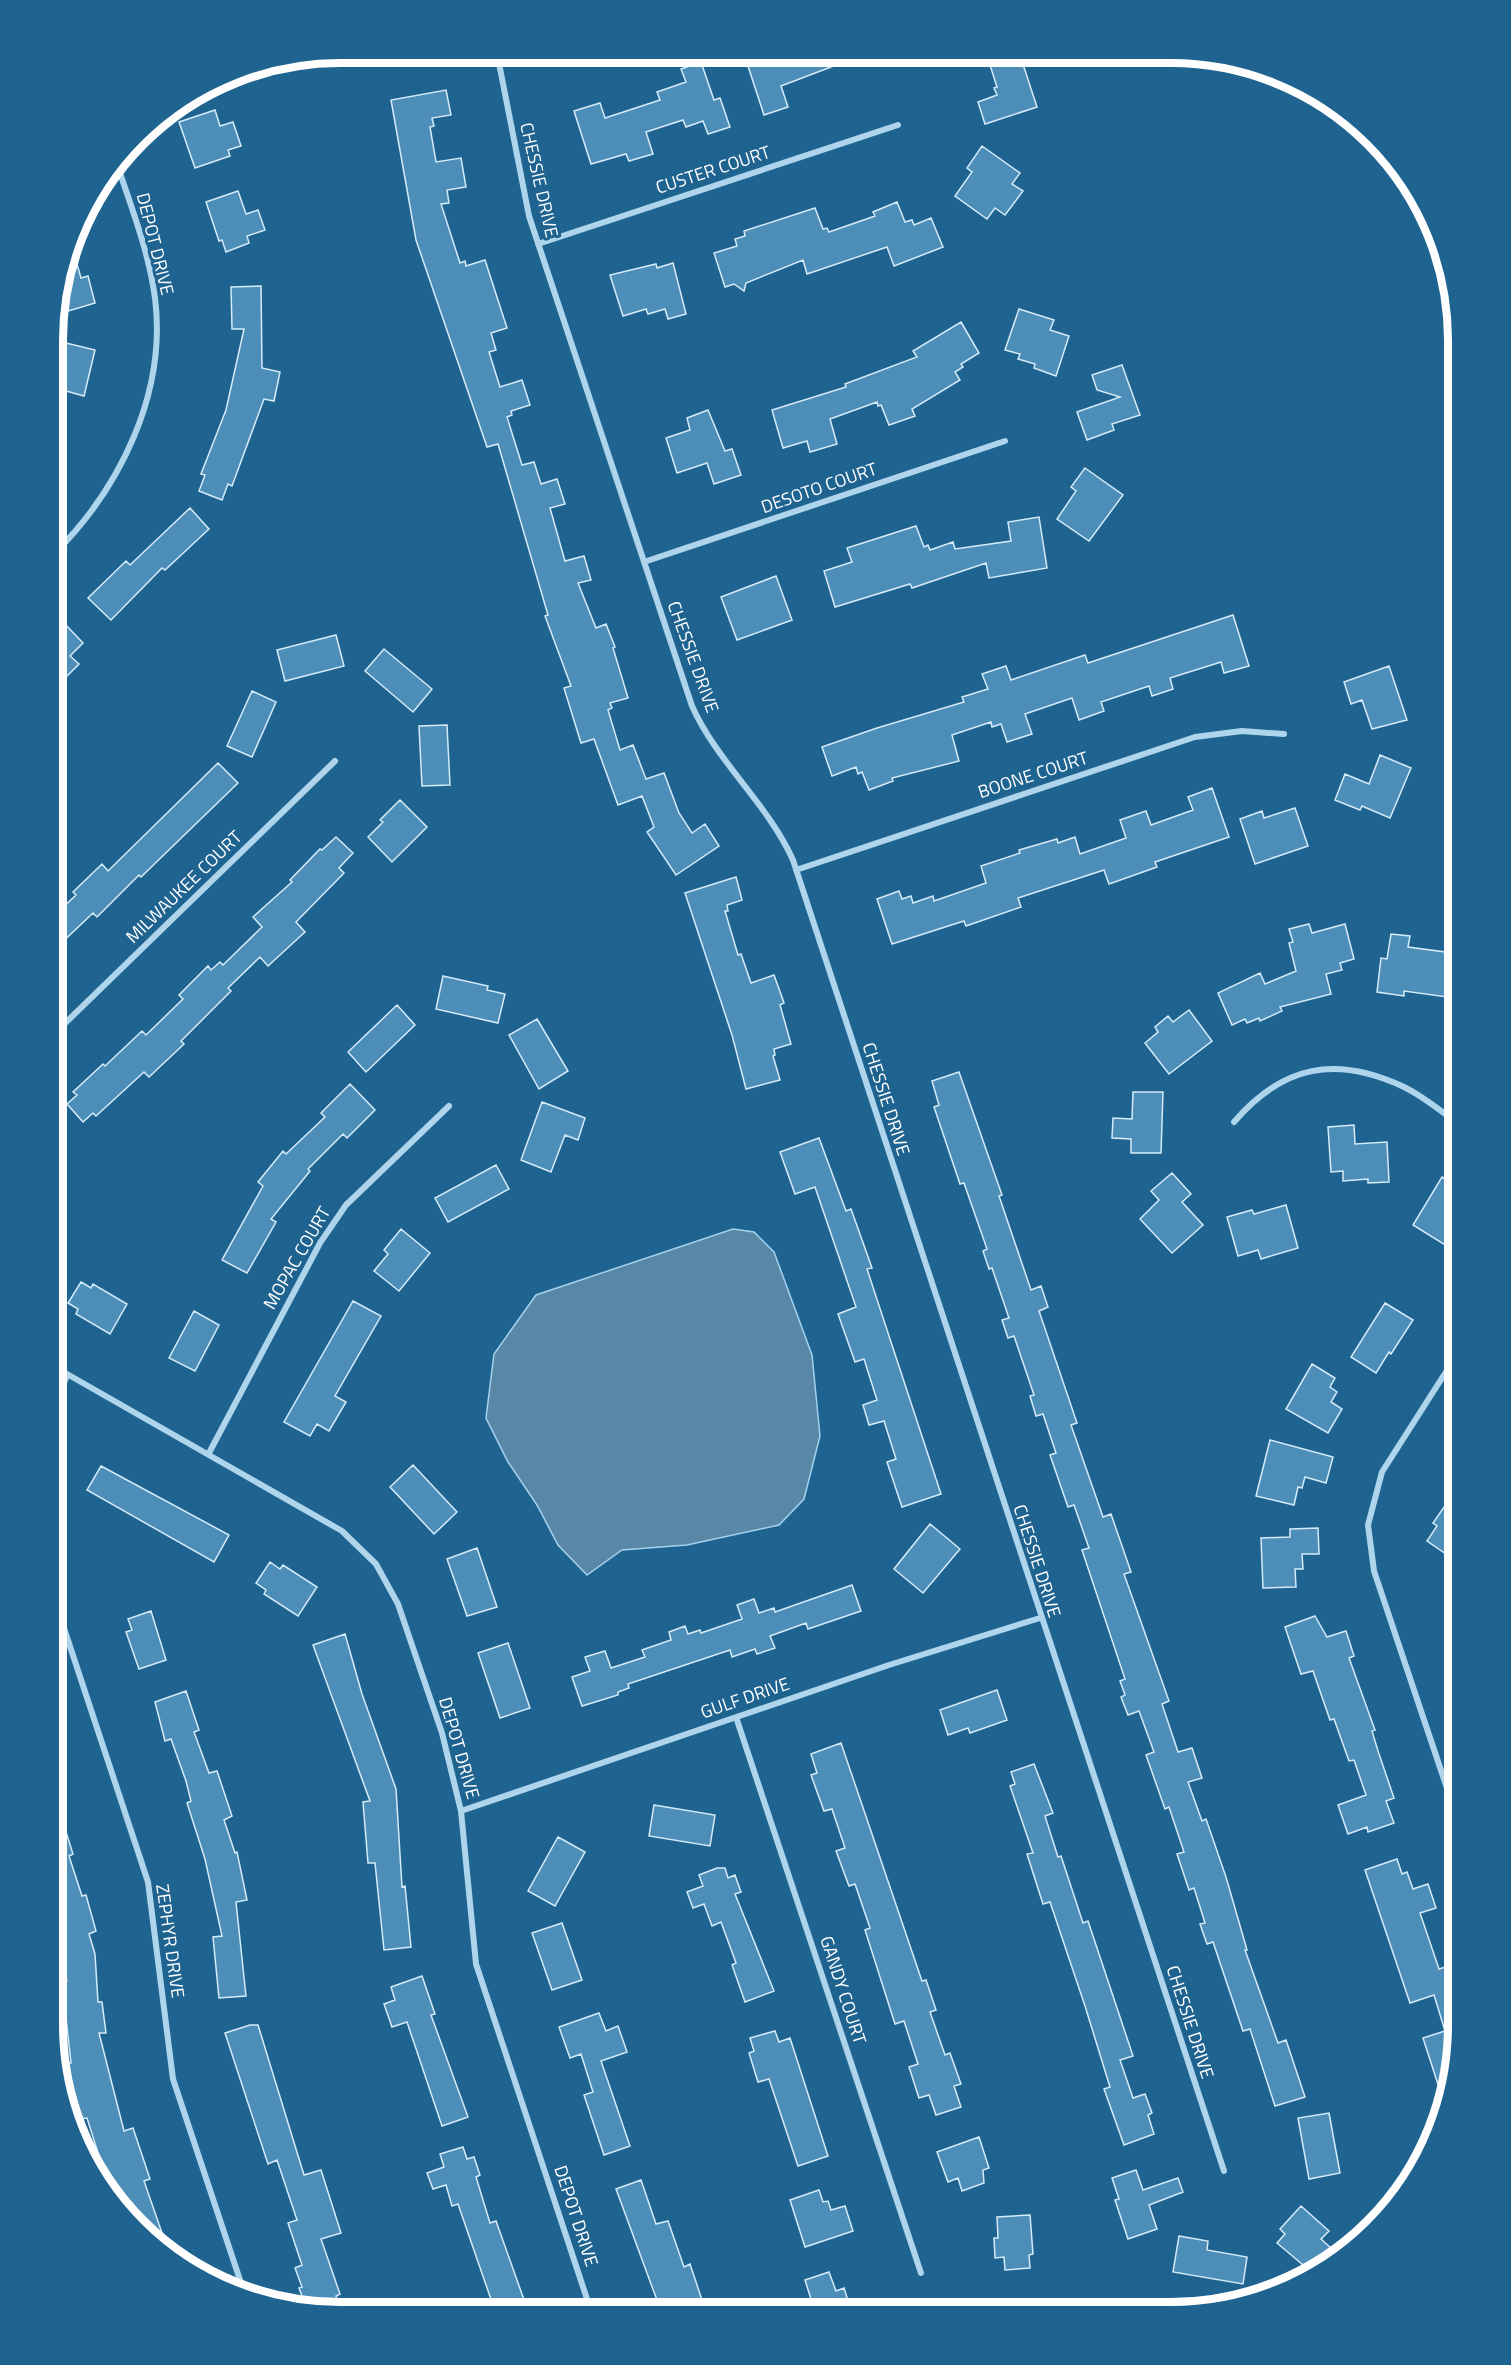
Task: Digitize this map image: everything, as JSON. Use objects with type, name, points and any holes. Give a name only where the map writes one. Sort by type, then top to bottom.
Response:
[{"type":"street","name":"CHESSIE DRIVE","points":[[499,63],[524,199],[537,244],[696,715],[780,835],[796,870],[1040,1618],[1224,2171]]},
{"type":"street","name":"CUSTER COURT","points":[[537,244],[898,125]]},
{"type":"street","name":"DEPOT DRIVE","points":[[63,545],[75,533],[125,459],[145,408],[156,353],[155,299],[141,235],[120,172]]},
{"type":"street","name":"DESOTO COURT","points":[[644,562],[1005,441]]},
{"type":"street","name":"BOONE COURT","points":[[796,870],[1195,737],[1242,731],[1284,734]]},
{"type":"street","name":"MILWAUKEE COURT","points":[[63,1025],[335,761]]},
{"type":"street","points":[[1234,1122],[1252,1101],[1292,1076],[1322,1068],[1355,1069],[1404,1088],[1448,1116]]},
{"type":"street","name":"MOPAC COURT","points":[[209,1453],[320,1243],[346,1205],[449,1106]]},
{"type":"street","points":[[1448,1369],[1382,1472],[1368,1525],[1374,1571],[1448,1791]]},
{"type":"street","name":"DEPOT DRIVE","points":[[63,1373],[209,1453],[342,1531],[376,1564],[398,1604],[442,1733],[461,1811],[476,1964],[588,2302]]},
{"type":"street","points":[[63,1385],[67,1376]]},
{"type":"street","name":"GULF DRIVE","points":[[461,1811],[736,1717],[1040,1618]]},
{"type":"street","name":"ZEPHYR DRIVE","points":[[63,1625],[148,1882],[173,2079],[241,2284]]},
{"type":"street","name":"GANDY COURT","points":[[736,1717],[921,2273]]},
{"type":"water","points":[[733,1229],[754,1232],[774,1252],[812,1355],[820,1436],[804,1499],[779,1525],[687,1545],[622,1550],[587,1575],[558,1545],[537,1505],[508,1462],[486,1418],[494,1354],[536,1295]]},
{"type":"building","points":[[701,63],[714,100],[720,98],[730,127],[708,134],[703,121],[686,127],[683,120],[646,132],[653,154],[629,161],[626,154],[591,164],[574,111],[600,103],[605,118],[660,100],[657,92],[686,82],[681,69]]},
{"type":"building","points":[[747,63],[842,63],[781,86],[788,107],[764,115]]},
{"type":"building","points":[[1023,63],[1037,107],[985,124],[978,102],[997,95],[994,88],[997,87],[990,65]]},
{"type":"building","points":[[446,90],[451,115],[432,118],[434,126],[430,127],[436,162],[461,158],[466,187],[447,190],[449,203],[441,204],[460,263],[465,261],[466,266],[485,260],[507,328],[491,333],[496,350],[489,352],[500,387],[522,380],[530,405],[511,411],[512,415],[507,417],[522,465],[534,462],[541,484],[557,479],[565,504],[550,508],[565,561],[584,556],[591,580],[578,583],[596,628],[606,624],[615,647],[613,648],[628,698],[610,703],[612,708],[608,710],[620,750],[633,745],[646,779],[664,773],[679,813],[692,833],[705,824],[719,846],[676,875],[647,832],[654,827],[642,796],[618,805],[594,739],[581,743],[564,688],[571,686],[545,616],[548,615],[498,444],[487,447],[416,240],[391,100]]},
{"type":"building","points":[[215,110],[220,126],[233,122],[241,146],[228,150],[230,156],[195,168],[179,122]]},
{"type":"building","points":[[982,146],[1020,173],[1012,184],[1023,191],[1005,215],[995,208],[987,219],[955,196],[972,172],[967,168]]},
{"type":"building","points":[[238,191],[246,214],[258,210],[265,230],[247,236],[249,243],[226,252],[222,240],[219,241],[206,202]]},
{"type":"building","points":[[897,202],[905,222],[912,220],[914,225],[931,218],[943,247],[894,266],[887,247],[807,274],[803,260],[746,283],[744,291],[734,284],[725,287],[714,253],[737,246],[735,239],[745,236],[744,231],[815,208],[823,229],[827,228],[829,232],[875,216],[873,212]]},
{"type":"building","points":[[75,259],[81,278],[88,276],[95,303],[65,312]]},
{"type":"building","points":[[673,263],[686,314],[668,319],[665,309],[648,314],[646,309],[623,316],[610,275],[656,264],[657,268]]},
{"type":"building","points":[[261,286],[262,368],[280,372],[274,401],[264,399],[232,486],[228,484],[222,500],[199,491],[205,475],[201,474],[226,410],[244,329],[232,329],[231,287]]},
{"type":"building","points":[[1019,309],[1054,320],[1050,330],[1069,336],[1056,376],[1034,368],[1035,364],[1018,359],[1020,354],[1005,350]]},
{"type":"building","points":[[961,322],[979,353],[961,364],[963,367],[955,372],[960,380],[912,409],[915,416],[889,425],[881,405],[878,406],[877,402],[830,419],[837,444],[810,452],[807,441],[783,448],[772,410],[846,387],[845,384],[917,357],[913,351]]},
{"type":"building","points":[[63,342],[95,350],[84,396],[63,390]]},
{"type":"building","points":[[1122,365],[1140,415],[1112,424],[1114,430],[1087,440],[1077,412],[1120,397],[1097,390],[1092,375]]},
{"type":"building","points":[[708,410],[725,451],[732,449],[741,475],[714,484],[707,463],[677,473],[666,438],[690,430],[687,418]]},
{"type":"building","points":[[1085,468],[1123,495],[1089,541],[1057,519],[1076,491],[1071,487]]},
{"type":"building","points":[[190,508],[209,529],[165,570],[162,568],[111,620],[88,598],[126,561],[130,565]]},
{"type":"building","points":[[1039,517],[1047,568],[989,578],[986,563],[912,588],[910,584],[835,607],[824,571],[852,562],[847,548],[916,526],[924,547],[928,545],[930,550],[953,542],[955,549],[1011,541],[1008,522]]},
{"type":"building","points":[[776,576],[792,620],[737,640],[721,597]]},
{"type":"building","points":[[1233,615],[1249,666],[1224,673],[1221,662],[1170,678],[1173,689],[1152,696],[1149,686],[1101,702],[1104,711],[1079,720],[1072,698],[1025,714],[1032,734],[1007,742],[1001,724],[992,727],[991,722],[952,735],[959,761],[892,778],[893,781],[869,790],[862,772],[858,774],[856,767],[832,776],[822,747],[964,702],[962,697],[988,689],[982,674],[1006,666],[1011,680],[1085,655],[1088,663]]},
{"type":"building","points":[[63,624],[83,643],[70,656],[79,664],[65,678],[63,676]]},
{"type":"building","points":[[336,635],[344,666],[285,681],[277,650]]},
{"type":"building","points":[[384,649],[432,689],[413,712],[365,671]]},
{"type":"building","points":[[1389,666],[1407,720],[1372,729],[1362,700],[1351,704],[1344,682]]},
{"type":"building","points":[[252,691],[276,702],[252,757],[227,746]]},
{"type":"building","points":[[447,725],[450,785],[422,786],[419,726]]},
{"type":"building","points":[[1380,755],[1411,768],[1390,818],[1362,806],[1360,810],[1335,800],[1345,774],[1369,784]]},
{"type":"building","points":[[218,763],[238,783],[97,917],[93,913],[63,941],[63,907],[76,895],[73,892],[102,864],[108,871]]},
{"type":"building","points":[[1212,788],[1229,837],[1155,862],[1157,867],[1109,884],[1104,870],[1018,898],[1021,907],[966,926],[964,921],[892,944],[877,899],[899,891],[902,899],[911,896],[913,903],[933,896],[934,901],[986,883],[981,866],[1020,853],[1019,850],[1057,839],[1058,843],[1075,837],[1080,854],[1126,838],[1120,820],[1146,811],[1151,825],[1193,810],[1188,797]]},
{"type":"building","points":[[400,800],[427,827],[392,862],[368,837],[383,822],[380,820]]},
{"type":"building","points":[[1295,808],[1308,846],[1255,864],[1240,819],[1262,811],[1264,818]]},
{"type":"building","points":[[336,837],[353,853],[339,868],[344,873],[296,922],[305,932],[268,966],[260,957],[228,988],[231,991],[181,1041],[184,1044],[149,1077],[144,1072],[96,1116],[93,1113],[83,1122],[67,1104],[77,1095],[73,1092],[142,1031],[146,1035],[183,999],[179,995],[208,966],[211,970],[220,962],[223,965],[262,927],[253,917],[292,882],[290,880],[320,849],[322,850]]},
{"type":"building","points":[[736,877],[742,900],[727,905],[728,911],[725,911],[738,955],[741,954],[751,983],[774,975],[784,1003],[780,1005],[791,1044],[774,1049],[775,1055],[773,1056],[780,1080],[746,1089],[732,1035],[685,893]]},
{"type":"building","points":[[1309,924],[1312,933],[1345,924],[1354,959],[1340,963],[1342,970],[1326,974],[1331,994],[1280,1007],[1282,1011],[1260,1021],[1259,1018],[1247,1023],[1245,1019],[1232,1025],[1218,993],[1260,973],[1265,984],[1296,971],[1289,943],[1293,942],[1289,929]]},
{"type":"building","points":[[1391,934],[1410,936],[1408,947],[1448,952],[1447,997],[1404,991],[1404,996],[1377,992],[1381,958],[1387,959]]},
{"type":"building","points":[[443,976],[488,986],[487,990],[505,994],[498,1023],[436,1009]]},
{"type":"building","points":[[397,1005],[415,1025],[366,1072],[348,1052]]},
{"type":"building","points":[[1189,1010],[1212,1041],[1169,1074],[1145,1043],[1158,1032],[1155,1027],[1168,1016],[1173,1022]]},
{"type":"building","points":[[537,1019],[568,1071],[539,1089],[509,1035]]},
{"type":"building","points":[[959,1072],[1002,1195],[999,1196],[1031,1290],[1041,1286],[1048,1307],[1039,1311],[1077,1423],[1071,1425],[1103,1517],[1111,1514],[1131,1572],[1124,1574],[1169,1701],[1162,1704],[1178,1752],[1192,1748],[1202,1778],[1188,1782],[1202,1821],[1206,1819],[1226,1877],[1247,1950],[1245,1950],[1278,2043],[1286,2040],[1305,2097],[1275,2106],[1250,2029],[1243,2031],[1213,1942],[1207,1944],[1200,1924],[1205,1923],[1194,1888],[1189,1890],[1177,1854],[1184,1852],[1169,1807],[1165,1809],[1146,1755],[1154,1752],[1139,1711],[1128,1715],[1121,1697],[1125,1695],[1120,1681],[1125,1679],[1082,1550],[1089,1548],[1074,1505],[1068,1507],[1050,1455],[1056,1453],[1043,1414],[1036,1416],[1030,1396],[1034,1395],[1014,1336],[1008,1338],[1002,1320],[1009,1318],[992,1268],[989,1269],[983,1251],[987,1249],[964,1183],[960,1184],[934,1107],[939,1105],[932,1081]]},
{"type":"building","points":[[350,1084],[375,1110],[347,1138],[343,1134],[308,1169],[310,1171],[271,1219],[276,1222],[247,1273],[222,1260],[263,1186],[258,1182],[283,1151],[286,1154],[325,1117],[321,1113]]},
{"type":"building","points":[[1133,1092],[1163,1092],[1161,1153],[1131,1153],[1131,1139],[1112,1138],[1113,1118],[1132,1119]]},
{"type":"building","points":[[542,1102],[585,1118],[578,1140],[565,1135],[551,1172],[521,1160]]},
{"type":"building","points":[[1354,1125],[1355,1144],[1387,1142],[1389,1182],[1368,1183],[1368,1179],[1343,1181],[1343,1171],[1331,1172],[1328,1127]]},
{"type":"building","points":[[819,1138],[846,1211],[851,1209],[872,1268],[867,1269],[941,1494],[902,1507],[887,1462],[896,1459],[884,1421],[869,1425],[863,1405],[877,1400],[864,1359],[855,1362],[838,1314],[856,1307],[815,1187],[795,1194],[780,1152]]},
{"type":"building","points":[[496,1165],[509,1189],[448,1222],[435,1198]]},
{"type":"building","points":[[1172,1173],[1191,1194],[1182,1202],[1203,1225],[1172,1253],[1140,1219],[1159,1200],[1151,1191]]},
{"type":"building","points":[[1442,1177],[1448,1181],[1448,1247],[1413,1225]]},
{"type":"building","points":[[1286,1205],[1298,1248],[1261,1259],[1258,1250],[1238,1256],[1227,1217],[1252,1210],[1254,1214]]},
{"type":"building","points":[[401,1229],[430,1253],[399,1291],[374,1271],[388,1254],[384,1250]]},
{"type":"building","points":[[81,1282],[91,1288],[93,1284],[127,1304],[110,1334],[76,1314],[78,1309],[68,1303]]},
{"type":"building","points":[[353,1301],[381,1316],[335,1396],[346,1402],[329,1431],[317,1424],[310,1436],[284,1422]]},
{"type":"building","points":[[1385,1303],[1413,1320],[1376,1373],[1351,1357]]},
{"type":"building","points":[[194,1311],[219,1325],[195,1371],[169,1358]]},
{"type":"building","points":[[1312,1364],[1335,1378],[1330,1387],[1337,1392],[1331,1402],[1342,1409],[1328,1433],[1286,1409]]},
{"type":"building","points":[[1270,1440],[1333,1457],[1326,1483],[1305,1477],[1302,1488],[1298,1487],[1294,1505],[1256,1496]]},
{"type":"building","points":[[413,1465],[457,1512],[434,1534],[390,1487]]},
{"type":"building","points":[[101,1466],[229,1535],[214,1562],[87,1490]]},
{"type":"building","points":[[1448,1501],[1448,1555],[1427,1541],[1437,1526],[1433,1523]]},
{"type":"building","points":[[930,1524],[960,1549],[923,1593],[894,1569]]},
{"type":"building","points":[[1318,1528],[1319,1554],[1302,1554],[1303,1569],[1295,1569],[1296,1587],[1263,1588],[1261,1538],[1290,1537],[1290,1529]]},
{"type":"building","points":[[477,1548],[497,1607],[467,1616],[447,1559]]},
{"type":"building","points":[[270,1562],[280,1569],[283,1565],[317,1587],[298,1616],[264,1594],[266,1590],[256,1583]]},
{"type":"building","points":[[852,1585],[861,1611],[808,1629],[806,1623],[770,1636],[775,1648],[757,1654],[755,1649],[732,1657],[730,1650],[628,1684],[629,1688],[618,1692],[618,1695],[582,1706],[572,1677],[590,1671],[585,1657],[605,1651],[611,1668],[645,1657],[642,1650],[671,1640],[669,1632],[685,1626],[688,1634],[700,1630],[701,1633],[742,1619],[737,1605],[754,1599],[759,1613],[774,1608],[775,1612]]},
{"type":"building","points":[[151,1611],[166,1660],[139,1669],[126,1632],[132,1630],[128,1619]]},
{"type":"building","points":[[1315,1616],[1327,1637],[1346,1631],[1354,1656],[1349,1658],[1375,1730],[1372,1731],[1394,1798],[1386,1801],[1394,1823],[1368,1832],[1367,1827],[1348,1834],[1338,1805],[1366,1795],[1354,1760],[1349,1761],[1334,1719],[1330,1720],[1313,1671],[1301,1674],[1285,1627]]},
{"type":"building","points":[[345,1634],[362,1694],[396,1789],[402,1887],[405,1886],[411,1947],[384,1950],[375,1863],[368,1863],[363,1802],[370,1801],[313,1645]]},
{"type":"building","points":[[508,1643],[530,1708],[500,1718],[478,1653]]},
{"type":"building","points":[[997,1690],[1007,1720],[970,1733],[968,1728],[948,1735],[940,1710]]},
{"type":"building","points":[[186,1691],[199,1730],[194,1732],[209,1773],[217,1771],[232,1816],[224,1820],[235,1853],[237,1852],[247,1900],[236,1902],[246,1996],[219,1998],[213,1937],[222,1936],[205,1859],[187,1803],[191,1801],[186,1781],[171,1739],[165,1741],[155,1702]]},
{"type":"building","points":[[841,1743],[922,1981],[926,1980],[936,2010],[930,2012],[945,2055],[950,2053],[961,2084],[954,2086],[961,2107],[936,2115],[929,2095],[919,2098],[909,2067],[918,2064],[904,2021],[895,2024],[865,1930],[870,1928],[855,1884],[849,1886],[836,1851],[845,1848],[832,1809],[824,1811],[811,1775],[817,1773],[811,1754]]},
{"type":"building","points":[[1034,1764],[1053,1813],[1045,1816],[1058,1857],[1061,1856],[1083,1923],[1088,1921],[1133,2056],[1120,2060],[1133,2098],[1145,2094],[1152,2113],[1148,2115],[1154,2134],[1124,2145],[1104,2089],[1110,2087],[1085,2006],[1050,1902],[1043,1904],[1027,1854],[1033,1853],[1010,1786],[1015,1784],[1011,1772]]},
{"type":"building","points":[[654,1805],[715,1815],[710,1846],[649,1836]]},
{"type":"building","points":[[63,1822],[73,1854],[69,1856],[82,1896],[86,1895],[96,1931],[89,1934],[95,1954],[98,2002],[102,2002],[106,2033],[99,2033],[124,2131],[133,2128],[150,2179],[144,2181],[164,2239],[120,2194],[103,2169],[87,2118],[81,2119],[67,2064],[71,2063],[63,1982],[67,1981],[63,1965]]},
{"type":"building","points":[[558,1837],[585,1852],[555,1906],[528,1891]]},
{"type":"building","points":[[1397,1859],[1402,1874],[1407,1872],[1413,1889],[1428,1884],[1436,1908],[1420,1913],[1439,1969],[1448,1966],[1446,2061],[1440,2091],[1423,2038],[1445,2031],[1434,1995],[1410,2003],[1365,1870]]},
{"type":"building","points":[[717,1868],[725,1868],[728,1878],[735,1875],[741,1892],[735,1894],[774,1991],[745,2002],[732,1965],[736,1963],[721,1922],[712,1926],[704,1904],[693,1908],[687,1892],[703,1886],[699,1875]]},
{"type":"building","points":[[562,1923],[582,1980],[552,1990],[532,1933]]},
{"type":"building","points":[[422,1976],[435,2014],[431,2015],[468,2117],[442,2126],[407,2022],[392,2027],[384,2004],[395,2000],[391,1987]]},
{"type":"building","points":[[599,2013],[606,2031],[618,2026],[627,2052],[601,2061],[630,2146],[604,2155],[584,2095],[593,2092],[581,2054],[570,2058],[559,2027]]},
{"type":"building","points":[[250,2025],[258,2025],[304,2175],[321,2170],[341,2233],[321,2239],[340,2294],[336,2296],[338,2302],[303,2300],[299,2288],[302,2287],[295,2268],[302,2265],[288,2223],[297,2220],[277,2160],[268,2164],[225,2033]]},
{"type":"building","points":[[775,2031],[779,2042],[790,2038],[828,2156],[798,2166],[769,2079],[758,2082],[749,2053],[754,2051],[750,2038]]},
{"type":"building","points":[[1329,2113],[1340,2173],[1309,2179],[1298,2118]]},
{"type":"building","points":[[979,2137],[989,2168],[983,2170],[984,2183],[962,2191],[958,2178],[948,2182],[937,2152]]},
{"type":"building","points":[[463,2147],[467,2159],[474,2157],[480,2175],[476,2177],[490,2223],[496,2221],[525,2302],[492,2302],[458,2204],[452,2206],[446,2185],[433,2189],[427,2173],[444,2167],[440,2154]]},
{"type":"building","points":[[1136,2170],[1143,2190],[1178,2178],[1183,2192],[1149,2205],[1157,2229],[1128,2239],[1115,2200],[1119,2199],[1112,2178]]},
{"type":"building","points":[[641,2180],[656,2224],[668,2221],[684,2267],[690,2264],[702,2300],[658,2302],[616,2189]]},
{"type":"building","points":[[819,2190],[823,2202],[828,2201],[831,2210],[845,2206],[853,2231],[805,2247],[790,2200]]},
{"type":"building","points":[[1301,2206],[1329,2231],[1321,2239],[1332,2249],[1306,2267],[1277,2243],[1285,2234],[1280,2229]]},
{"type":"building","points":[[1030,2215],[1033,2254],[1029,2255],[1030,2268],[1005,2270],[1004,2257],[995,2258],[994,2238],[998,2238],[997,2217]]},
{"type":"building","points":[[1179,2236],[1208,2241],[1207,2250],[1247,2257],[1243,2284],[1173,2272]]},
{"type":"building","points":[[829,2272],[836,2291],[844,2288],[848,2302],[812,2302],[805,2280]]}]
